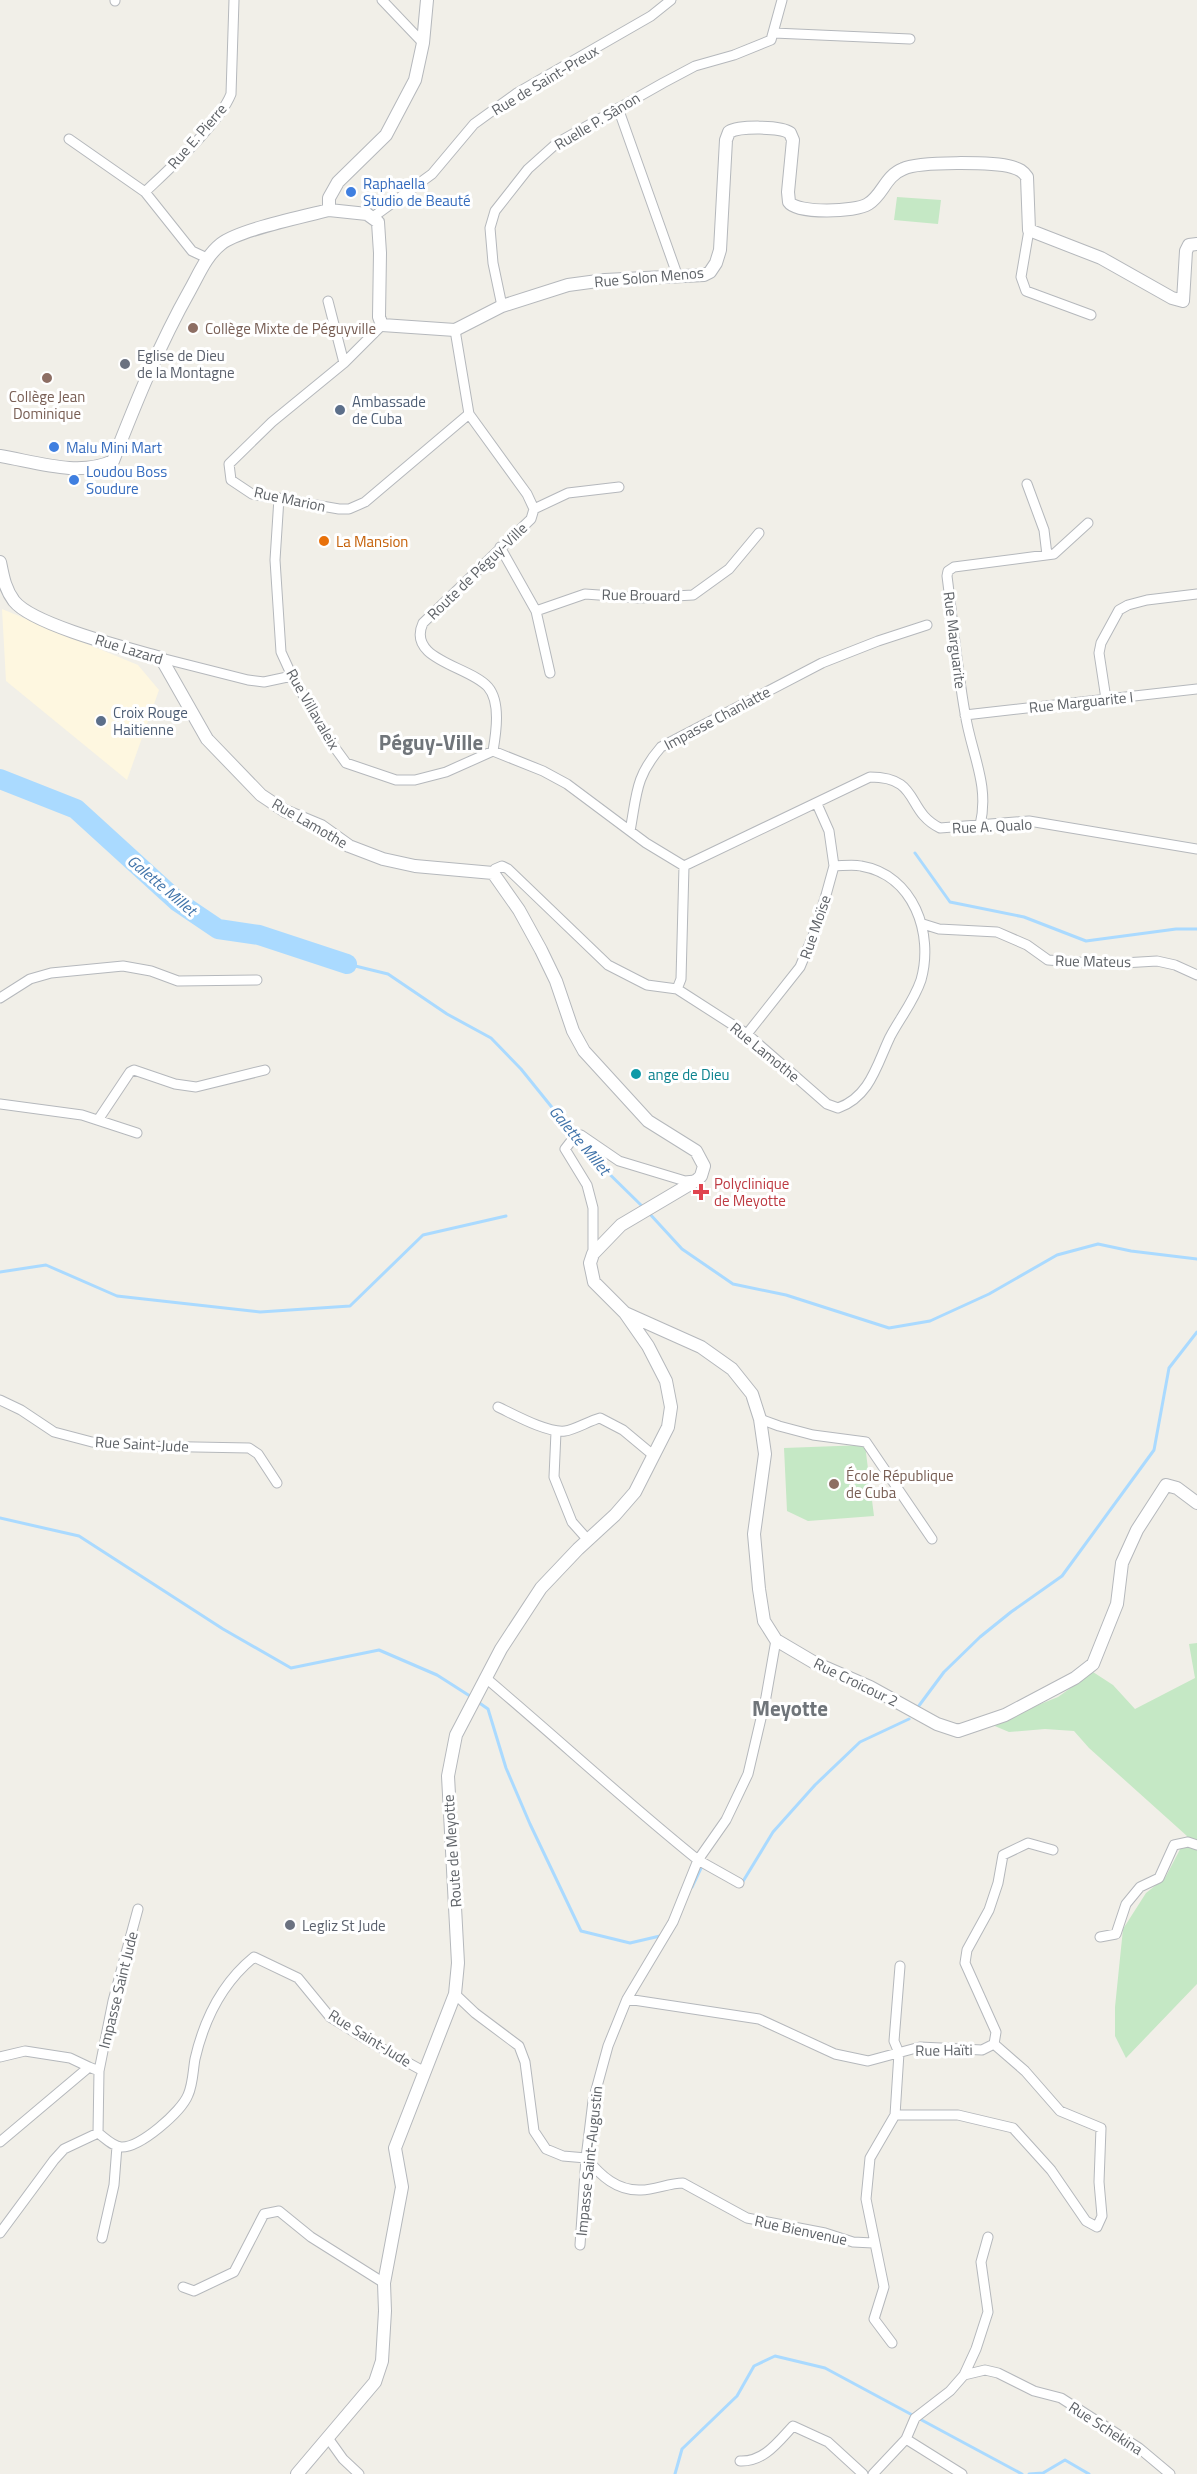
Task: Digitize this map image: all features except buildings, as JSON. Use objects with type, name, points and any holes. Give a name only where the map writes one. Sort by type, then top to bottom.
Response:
[{"type":"street","name":"Rue E. Pierre","points":[[145,192],[174,165],[225,109],[231,94],[234,0]]},
{"type":"street","points":[[382,0],[423,43]]},
{"type":"street","points":[[329,210],[329,198],[338,182],[386,135],[415,80],[423,43],[427,0]]},
{"type":"street","name":"Rue de Saint-Preux","points":[[373,217],[432,174],[474,124],[482,118],[517,93],[651,16],[671,0]]},
{"type":"street","points":[[782,0],[774,33],[910,39]]},
{"type":"street","name":"Ruelle P. Sânon","points":[[502,306],[490,240],[490,228],[495,211],[528,169],[557,143],[618,108],[695,66],[759,46],[771,40],[774,33]]},
{"type":"street","points":[[618,108],[678,277]]},
{"type":"street","name":"Rue Solon Menos","points":[[455,330],[502,306],[568,285],[605,280],[704,275],[710,272],[720,250],[726,140],[729,132],[739,128],[783,129],[790,133],[793,140],[788,192],[792,207],[843,210],[867,206],[877,197],[886,180],[906,167],[1003,165],[1022,171],[1027,177],[1029,230]]},
{"type":"street","points":[[69,139],[145,192],[192,251],[207,258]]},
{"type":"street","points":[[0,456],[79,468],[99,467],[113,461],[146,377],[207,258],[222,243],[249,232],[329,210],[367,214],[378,222],[379,317],[382,325],[455,330]]},
{"type":"street","points":[[1091,315],[1026,291],[1021,277],[1029,230],[1101,258],[1163,294],[1183,301],[1186,251],[1190,245],[1197,243]]},
{"type":"street","points":[[328,301],[344,363]]},
{"type":"street","name":"Rue Marion","points":[[382,325],[344,363],[272,422],[230,464],[231,480],[252,494],[349,509],[365,502],[469,414]]},
{"type":"street","name":"Route de Péguy-Ville","points":[[455,330],[469,414],[527,494],[534,509],[531,519],[423,623],[419,631],[419,640],[433,657],[471,675],[489,688],[494,700],[495,715],[496,737],[493,751]]},
{"type":"street","points":[[1027,484],[1044,530],[1047,555]]},
{"type":"street","points":[[534,509],[568,493],[620,487]]},
{"type":"street","name":"Rue Villavaleix","points":[[279,498],[276,560],[281,652],[291,676],[346,763],[396,780],[415,780],[446,772],[493,751]]},
{"type":"street","name":"Rue Marguarite","points":[[980,825],[984,808],[984,791],[965,715],[948,571],[954,567],[1047,555],[1059,551],[1088,523]]},
{"type":"street","name":"Rue Brouard","points":[[536,611],[585,594],[640,598],[693,595],[729,569],[759,533]]},
{"type":"street","points":[[500,547],[536,611],[550,673]]},
{"type":"street","name":"Rue Lazard","points":[[0,562],[4,585],[15,603],[46,620],[87,636],[161,658],[248,680],[264,682],[291,676]]},
{"type":"street","points":[[1106,699],[1099,652],[1101,643],[1119,610],[1147,600],[1197,594]]},
{"type":"street","name":"Impasse Chanlatte","points":[[630,831],[639,778],[648,762],[661,747],[822,663],[878,640],[927,625]]},
{"type":"street","name":"Rue Lamothe","points":[[161,658],[207,739],[261,795],[285,811],[321,826],[349,846],[383,859],[415,866],[493,873],[495,869],[502,867],[508,869],[608,965],[647,985],[677,989],[747,1034],[827,1104],[838,1108],[846,1105],[867,1087],[898,1021],[914,997],[926,958],[923,924]]},
{"type":"street","name":"Rue Marguarite I","points":[[965,715],[1197,689]]},
{"type":"street","points":[[493,751],[543,771],[567,784],[630,831],[684,866],[681,979],[677,989]]},
{"type":"street","name":"Rue A. Qualo","points":[[684,866],[870,777],[886,777],[896,780],[905,787],[930,824],[940,828],[1029,821],[1197,849]]},
{"type":"street","name":"Rue Moïse","points":[[747,1034],[800,967],[813,936],[834,866],[830,831],[817,804]]},
{"type":"street","points":[[834,866],[860,866],[886,875],[908,896],[923,924]]},
{"type":"street","points":[[493,873],[519,910],[542,950],[556,981],[573,1031],[584,1051],[648,1121],[699,1154],[705,1166],[697,1180],[621,1225],[593,1254]]},
{"type":"street","name":"Rue Mateus","points":[[923,924],[939,929],[997,932],[1027,945],[1048,960],[1106,964],[1157,961],[1175,965],[1197,975]]},
{"type":"street","points":[[0,998],[30,979],[51,974],[123,966],[151,970],[178,981],[257,980]]},
{"type":"street","points":[[98,1120],[130,1072],[134,1070],[175,1084],[196,1087],[265,1070]]},
{"type":"street","points":[[0,1104],[71,1113],[137,1133]]},
{"type":"street","points":[[697,1180],[685,1181],[619,1161],[581,1136],[572,1140],[565,1149],[587,1185],[593,1208],[593,1254],[590,1263],[594,1282],[626,1313],[701,1347],[732,1369],[752,1394],[760,1419],[765,1454],[754,1534],[759,1589],[765,1621],[776,1640]]},
{"type":"street","name":"Route de Meyotte","points":[[297,2474],[375,2382],[382,2361],[384,2283],[402,2187],[395,2148],[455,1994],[458,1963],[448,1776],[456,1735],[501,1649],[541,1588],[615,1515],[635,1492],[668,1426],[671,1407],[666,1381],[648,1346],[626,1313]]},
{"type":"street","name":"Rue Saint-Jude","points":[[0,1400],[21,1410],[54,1432],[92,1442],[143,1446],[249,1448],[258,1454],[277,1483]]},
{"type":"street","points":[[498,1407],[556,1432],[568,1431],[600,1418],[623,1430],[653,1455]]},
{"type":"street","points":[[760,1419],[813,1435],[866,1442],[932,1539]]},
{"type":"street","points":[[556,1432],[554,1478],[572,1522],[588,1540]]},
{"type":"street","name":"Rue Croicour 2","points":[[776,1640],[815,1663],[870,1687],[938,1724],[958,1731],[975,1726],[1037,1700],[1075,1678],[1093,1664],[1117,1604],[1122,1563],[1137,1530],[1157,1498],[1166,1485],[1177,1488],[1197,1503]]},
{"type":"street","name":"Impasse Saint-Augustin","points":[[580,2245],[586,2158],[597,2084],[608,2046],[627,1999],[673,1922],[699,1860],[726,1820],[748,1774],[766,1697],[776,1640]]},
{"type":"street","points":[[487,1679],[574,1752],[628,1803],[699,1860],[739,1883]]},
{"type":"street","points":[[1100,1937],[1116,1934],[1126,1904],[1140,1887],[1159,1878],[1174,1845],[1188,1842],[1197,1845]]},
{"type":"street","name":"Rue Haïti","points":[[627,1999],[759,2019],[836,2054],[868,2061],[920,2047],[982,2050],[994,2044],[996,2032],[965,1963],[967,1950],[989,1910],[998,1883],[1003,1855],[1028,1843],[1053,1850]]},
{"type":"street","name":"Impasse Saint Jude","points":[[99,2071],[113,2001],[138,1909]]},
{"type":"street","name":"Rue Saint-Jude","points":[[117,2146],[133,2145],[172,2116],[188,2096],[203,2029],[220,1996],[237,1971],[254,1958],[298,1978],[330,2017],[425,2072]]},
{"type":"street","points":[[892,2343],[874,2319],[884,2287],[873,2243],[866,2199],[870,2158],[895,2115],[899,2053],[894,2041],[900,1966]]},
{"type":"street","points":[[455,1994],[475,2013],[519,2046],[525,2062],[534,2131],[546,2149],[563,2156],[586,2158]]},
{"type":"street","points":[[895,2115],[958,2115],[1013,2128],[1051,2170],[1086,2221],[1097,2227],[1102,2216],[1099,2182],[1101,2128],[1060,2111],[1025,2071],[994,2044]]},
{"type":"street","points":[[0,2058],[25,2051],[70,2058],[99,2071],[98,2133]]},
{"type":"street","points":[[0,2142],[89,2067]]},
{"type":"street","points":[[98,2133],[117,2146],[114,2185],[102,2238]]},
{"type":"street","points":[[0,2233],[64,2149],[98,2133]]},
{"type":"street","name":"Rue Bienvenue","points":[[586,2158],[595,2169],[617,2187],[642,2191],[672,2183],[683,2183],[747,2218],[825,2233],[853,2242],[873,2243]]},
{"type":"street","points":[[183,2287],[194,2291],[234,2272],[264,2214],[279,2211],[311,2237],[384,2283]]},
{"type":"street","points":[[873,2474],[906,2439],[915,2418],[950,2391],[964,2375],[976,2349],[988,2312],[981,2262],[988,2237]]},
{"type":"street","name":"Rue Schekina","points":[[964,2375],[985,2370],[998,2373],[1034,2391],[1061,2398],[1139,2448],[1170,2474]]},
{"type":"street","points":[[740,2461],[752,2462],[770,2451],[793,2426],[828,2442],[863,2474]]},
{"type":"street","points":[[328,2438],[343,2459],[359,2474]]},
{"type":"street","points":[[906,2439],[962,2474]]},
{"type":"shaded area","name":"Croix Rouge Haitienne","points":[[2,609],[138,665],[159,690],[127,780],[6,681]]},
{"type":"green space","points":[[897,197],[941,200],[938,224],[894,220]]},
{"type":"green space","points":[[865,1445],[874,1516],[808,1521],[787,1511],[784,1448]]},
{"type":"green space","points":[[1197,1643],[1197,1984],[1126,2058],[1115,2036],[1115,2007],[1123,1929],[1146,1893],[1165,1878],[1187,1836],[1089,1748],[1074,1731],[1045,1729],[1009,1732],[990,1724],[1058,1697],[1093,1672],[1113,1685],[1135,1709],[1195,1678],[1189,1644]]},
{"type":"waterway","name":"Galette Millet","points":[[0,779],[76,809],[178,902],[218,929],[259,935],[347,964]]},
{"type":"waterway","points":[[915,853],[950,902],[1024,917],[1086,941],[1176,929],[1197,929]]},
{"type":"waterway","name":"Galette Millet","points":[[347,964],[388,974],[447,1014],[491,1038],[521,1069],[592,1157],[643,1207]]},
{"type":"waterway","name":"Galette Millet","points":[[648,1212],[682,1249],[733,1284],[786,1295],[889,1328],[930,1321],[989,1294],[1057,1255],[1098,1244],[1131,1251],[1197,1259]]},
{"type":"waterway","points":[[0,1272],[46,1265],[117,1296],[260,1312],[350,1306],[423,1235],[506,1216]]},
{"type":"waterway","points":[[918,1707],[944,1672],[980,1637],[1062,1576],[1154,1450],[1169,1368],[1197,1332]]},
{"type":"waterway","points":[[0,1518],[79,1536],[223,1629],[291,1668],[379,1650],[437,1675],[473,1698]]},
{"type":"waterway","points":[[478,1702],[488,1709],[506,1768],[581,1931],[630,1943],[660,1936]]},
{"type":"waterway","points":[[742,1883],[773,1832],[815,1785],[860,1742],[909,1719]]},
{"type":"waterway","points":[[692,1887],[702,1866]]},
{"type":"waterway","points":[[675,2474],[682,2449],[737,2396],[754,2366],[775,2356],[825,2368],[1022,2474]]},
{"type":"waterway","points":[[1029,2474],[1043,2473],[1065,2460],[1089,2474]]},
{"type":"place","name":"Raphaella Studio de Beauté","points":[[351,192]]},
{"type":"place","name":"Collège Mixte de Péguyville","points":[[193,328]]},
{"type":"place","name":"Eglise de Dieu de la Montagne","points":[[125,364]]},
{"type":"place","name":"Collège Jean Dominique","points":[[47,378]]},
{"type":"place","name":"Ambassade de Cuba","points":[[340,410]]},
{"type":"place","name":"Malu Mini Mart","points":[[54,447]]},
{"type":"place","name":"Loudou Boss Soudure","points":[[74,480]]},
{"type":"place","name":"La Mansion","points":[[324,541]]},
{"type":"place","name":"Croix Rouge Haitienne","points":[[101,721]]},
{"type":"place","name":"ange de Dieu","points":[[636,1074]]},
{"type":"place","name":"Polyclinique de Meyotte","points":[[701,1192]]},
{"type":"place","name":"École République de Cuba","points":[[834,1484]]},
{"type":"place","name":"Legliz St Jude","points":[[290,1925]]},
{"type":"district","name":"Péguy-Ville","points":[[431,742]]},
{"type":"district","name":"Meyotte","points":[[790,1708]]}]
